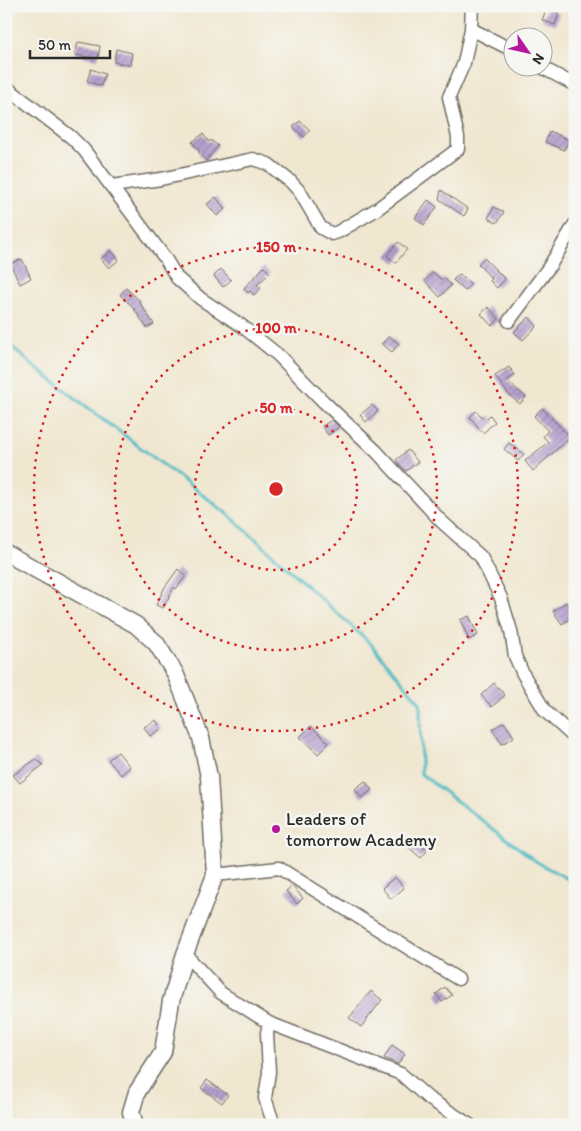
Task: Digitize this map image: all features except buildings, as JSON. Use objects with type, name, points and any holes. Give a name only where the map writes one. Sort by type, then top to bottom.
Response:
[{"type":"street","points":[[112,186],[161,179],[253,159],[268,164],[291,182],[300,192],[321,228],[327,232],[335,233],[377,209],[458,149],[458,137],[449,98],[464,63],[471,29],[472,6]]},
{"type":"street","points":[[471,29],[504,46]]},
{"type":"street","points":[[554,74],[575,85]]},
{"type":"street","points":[[6,87],[71,137],[84,150],[165,258],[177,278],[201,299],[242,326],[278,355],[376,451],[441,521],[481,557],[501,598],[511,632],[515,656],[523,674],[544,711],[561,728],[575,738]]},
{"type":"street","points":[[509,321],[548,267],[575,224]]},
{"type":"street","points":[[6,553],[136,625],[156,643],[175,673],[200,738],[209,777],[215,875],[185,954],[171,1001],[163,1052],[136,1092],[132,1112],[135,1125]]},
{"type":"street","points":[[215,875],[279,868],[458,978]]},
{"type":"street","points":[[185,954],[220,993],[270,1023],[401,1074],[428,1098],[470,1125]]},
{"type":"street","points":[[270,1023],[267,1033],[269,1072],[265,1098],[274,1125]]},
{"type":"waterway","points":[[6,341],[32,365],[229,515],[370,643],[420,703],[421,774],[537,862],[575,883]]},
{"type":"place","name":"Leaders of tomorrow Academy","points":[[276,829]]}]
